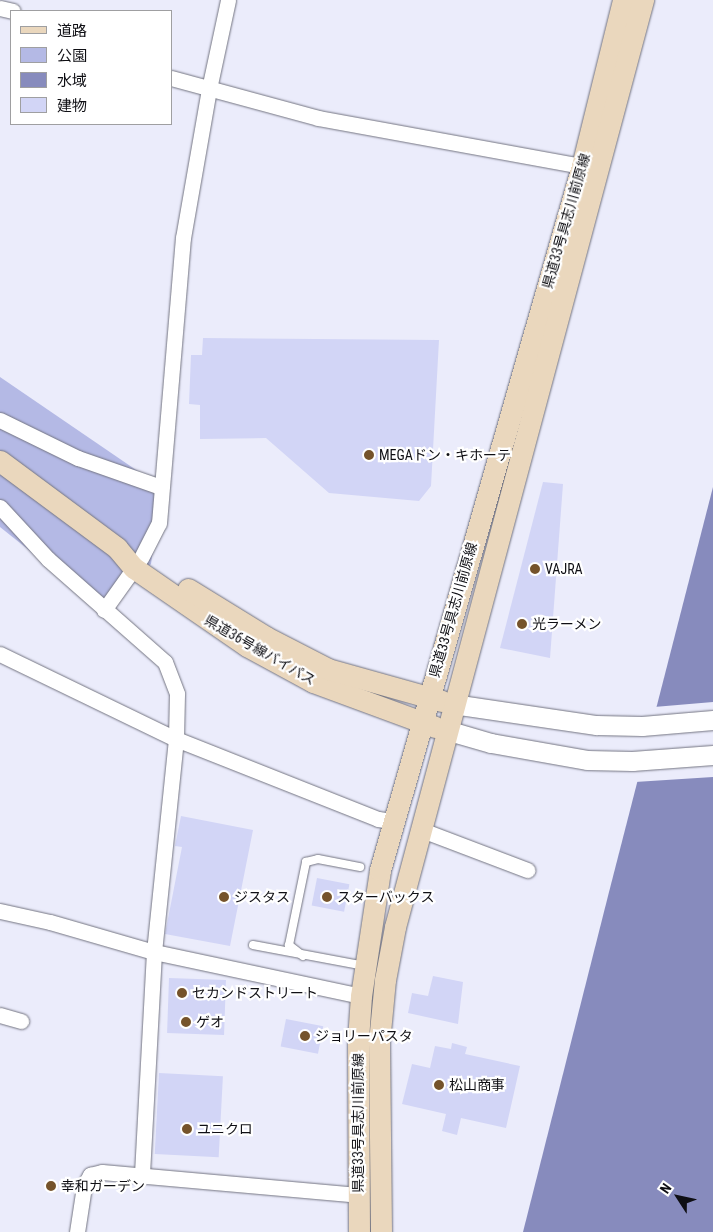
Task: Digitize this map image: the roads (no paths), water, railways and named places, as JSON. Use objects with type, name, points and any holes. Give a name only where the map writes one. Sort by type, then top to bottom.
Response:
[{"type":"main road","name":"県道33号具志川前原線","points":[[359,1232],[356,1083],[361,996],[378,880],[392,821],[582,166],[623,0]]},
{"type":"main road","name":"県道33号具志川前原線","points":[[381,1232],[379,1042],[385,980],[395,926],[419,829],[600,170],[643,0]]},
{"type":"main road","name":"県道36号線バイパス","points":[[0,461],[132,557],[210,621],[294,672],[421,723],[446,730]]},
{"type":"main road","name":"県道36号線バイパス","points":[[132,557],[266,638],[328,669],[453,704]]},
{"type":"street","points":[[104,610],[132,557],[157,528],[183,238],[209,89],[228,0]]},
{"type":"street","points":[[172,78],[318,118],[582,166]]},
{"type":"street","points":[[0,420],[78,458],[161,486]]},
{"type":"street","points":[[0,507],[48,559],[165,662],[177,694],[176,739],[154,952],[142,1175]]},
{"type":"street","points":[[0,654],[176,739],[378,819],[392,821]]},
{"type":"street","points":[[453,704],[553,721],[642,726],[713,720]]},
{"type":"street","points":[[446,730],[546,754],[632,761],[713,755]]},
{"type":"street","points":[[419,829],[527,870]]},
{"type":"street","points":[[0,911],[50,922],[154,952],[361,996]]},
{"type":"street","points":[[0,1015],[21,1021]]},
{"type":"street","points":[[77,1232],[84,1186],[90,1175],[102,1172],[358,1195]]},
{"type":"lane","points":[[303,956],[289,945],[306,862],[318,859],[360,867]]},
{"type":"lane","points":[[253,945],[303,956],[365,966]]},
{"type":"water","points":[[713,487],[713,1232],[523,1232],[608,896]]},
{"type":"place","name":"MEGAドン・キホーテ","points":[[369,455]]},
{"type":"place","name":"VAJRA","points":[[535,569]]},
{"type":"place","name":"光ラーメン","points":[[522,624]]},
{"type":"place","name":"ジスタス","points":[[224,897]]},
{"type":"place","name":"スターバックス","points":[[327,897]]},
{"type":"place","name":"セカンドストリート","points":[[182,993]]},
{"type":"place","name":"ゲオ","points":[[186,1022]]},
{"type":"place","name":"ジョリーパスタ","points":[[305,1036]]},
{"type":"place","name":"松山商事","points":[[439,1085]]},
{"type":"place","name":"ユニクロ","points":[[187,1129]]},
{"type":"place","name":"幸和ガーデン","points":[[51,1186]]}]
